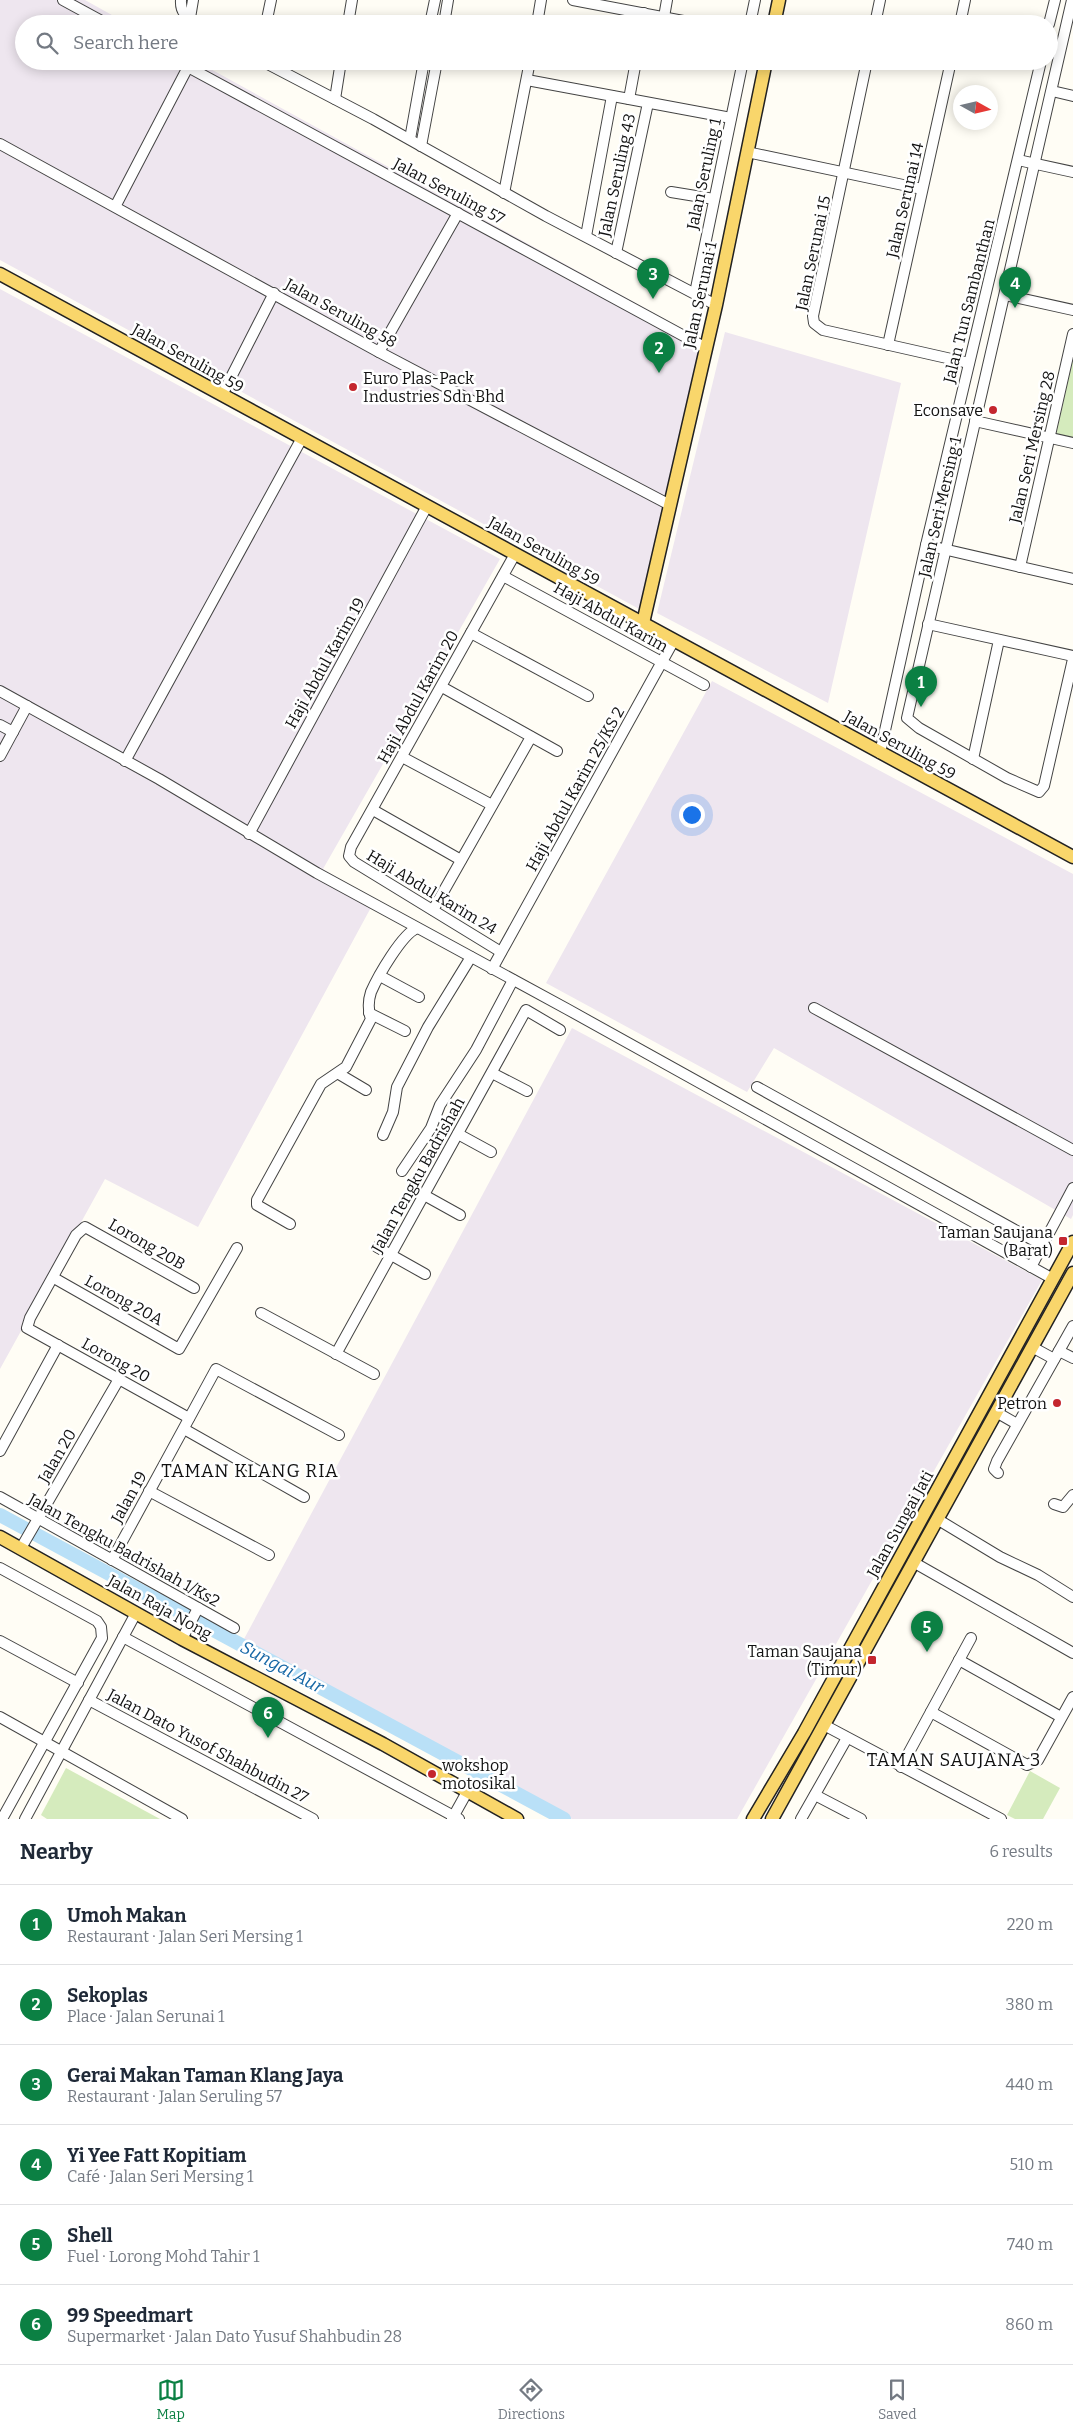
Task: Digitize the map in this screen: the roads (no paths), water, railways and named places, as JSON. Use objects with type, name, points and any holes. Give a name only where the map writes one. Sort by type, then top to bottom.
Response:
[{"type":"main road","points":[[776,15],[779,0]]},
{"type":"main road","name":"Jalan Serunai 1","points":[[643,623],[716,305],[764,70]]},
{"type":"main road","name":"Jalan Seruling 59","points":[[0,274],[1073,857]]},
{"type":"main road","name":"Jalan Sungai Jati","points":[[753,1819],[804,1732],[1073,1242]]},
{"type":"main road","name":"Jalan Sungai Jati","points":[[772,1819],[1073,1273]]},
{"type":"main road","name":"Jalan Raja Nong","points":[[0,1537],[182,1639],[300,1699],[517,1819]]},
{"type":"street","points":[[63,0],[90,15]]},
{"type":"street","points":[[193,0],[194,15]]},
{"type":"street","points":[[268,15],[270,0]]},
{"type":"street","points":[[350,15],[352,0]]},
{"type":"street","points":[[432,15],[434,0]]},
{"type":"street","points":[[446,15],[448,0]]},
{"type":"street","points":[[538,15],[541,0]]},
{"type":"street","points":[[573,0],[629,15]]},
{"type":"street","points":[[664,15],[667,0]]},
{"type":"street","points":[[752,15],[755,0]]},
{"type":"street","points":[[877,15],[880,0]]},
{"type":"street","points":[[962,15],[965,0]]},
{"type":"street","points":[[1051,15],[1055,0]]},
{"type":"street","name":"Jalan Seri Mersing 1","points":[[1058,64],[1072,0]]},
{"type":"street","points":[[181,1],[181,9],[188,15]]},
{"type":"street","points":[[116,205],[186,70]]},
{"type":"street","name":"Jalan Seruling 57","points":[[194,70],[706,348]]},
{"type":"street","name":"Jalan Seruling 57","points":[[279,70],[410,139],[504,193],[716,305]]},
{"type":"street","points":[[335,99],[340,70]]},
{"type":"street","points":[[410,139],[422,70]]},
{"type":"street","points":[[421,146],[435,70]]},
{"type":"street","points":[[504,193],[529,70]]},
{"type":"street","points":[[628,99],[634,70]]},
{"type":"street","name":"Jalan Seruling 1","points":[[695,293],[741,70]]},
{"type":"street","name":"Jalan Serunai 15","points":[[866,70],[813,316],[814,323],[823,330],[969,363]]},
{"type":"street","name":"Jalan Serunai 14","points":[[888,345],[949,70]]},
{"type":"street","name":"Jalan Tun Sambanthan","points":[[880,752],[936,548],[969,363],[1027,162],[1040,70]]},
{"type":"street","name":"Jalan Seri Mersing 1","points":[[1057,70],[1052,91],[1027,162],[1005,295],[975,421],[936,548],[928,624],[907,718],[918,728],[973,759],[1034,792],[1039,792],[1044,786],[1073,658]]},
{"type":"street","points":[[527,80],[731,118]]},
{"type":"street","points":[[1052,91],[1073,96]]},
{"type":"street","name":"Jalan Seruling 43","points":[[586,236],[612,96]]},
{"type":"street","name":"Jalan Seruling 43","points":[[616,253],[648,103]]},
{"type":"street","name":"Jalan Seruling 58","points":[[0,144],[116,205],[379,352],[670,505]]},
{"type":"street","points":[[747,152],[922,189]]},
{"type":"street","points":[[1027,162],[1073,172]]},
{"type":"street","points":[[671,192],[714,199]]},
{"type":"street","points":[[379,352],[458,213]]},
{"type":"street","points":[[222,395],[274,293]]},
{"type":"street","points":[[1005,295],[1073,310]]},
{"type":"street","name":"Jalan Seri Mersing 28","points":[[1020,567],[1073,334]]},
{"type":"street","points":[[975,421],[1073,443]]},
{"type":"street","points":[[126,761],[302,438]]},
{"type":"street","name":"Haji Abdul Karim 19","points":[[249,834],[427,506]]},
{"type":"street","points":[[936,548],[1073,579]]},
{"type":"street","name":"Haji Abdul Karim 20","points":[[349,856],[351,847],[516,554]]},
{"type":"street","name":"Haji Abdul Karim","points":[[504,576],[704,684]]},
{"type":"street","points":[[928,624],[1073,658]]},
{"type":"street","points":[[471,633],[588,696]]},
{"type":"street","name":"Haji Abdul Karim 25/KS 2","points":[[492,968],[674,640]]},
{"type":"street","points":[[973,759],[999,640]]},
{"type":"street","points":[[442,687],[557,751]]},
{"type":"street","points":[[0,691],[159,779],[249,834],[417,928],[1053,1279]]},
{"type":"street","points":[[0,756],[27,706]]},
{"type":"street","points":[[0,725],[13,732]]},
{"type":"street","points":[[433,910],[531,736]]},
{"type":"street","points":[[402,757],[492,805]]},
{"type":"street","points":[[373,810],[461,860]]},
{"type":"street","name":"Haji Abdul Karim 24","points":[[349,856],[354,862],[501,952]]},
{"type":"street","points":[[290,1224],[263,1210],[257,1205],[256,1200],[321,1084],[328,1077],[339,1074],[346,1067],[372,1019],[369,1013],[371,992],[403,939],[411,930],[417,928]]},
{"type":"street","points":[[383,1135],[393,1112],[397,1087],[428,1027],[471,957]]},
{"type":"street","points":[[380,976],[419,997]]},
{"type":"street","points":[[402,1171],[431,1128],[440,1105],[476,1050],[513,980]]},
{"type":"street","points":[[814,1008],[1073,1150]]},
{"type":"street","name":"Jalan Tengku Badrishah","points":[[336,1354],[526,1010],[560,1030]]},
{"type":"street","points":[[369,1013],[405,1031]]},
{"type":"street","points":[[492,1073],[527,1091]]},
{"type":"street","points":[[339,1074],[366,1090]]},
{"type":"street","points":[[757,1087],[1042,1245]]},
{"type":"street","points":[[458,1134],[491,1152]]},
{"type":"street","points":[[1031,1267],[1073,1188]]},
{"type":"street","points":[[424,1195],[460,1215]]},
{"type":"street","name":"Lorong 20B","points":[[54,1278],[76,1235],[85,1227],[194,1288]]},
{"type":"street","points":[[377,1247],[425,1274]]},
{"type":"street","name":"Lorong 20A","points":[[54,1278],[179,1349],[237,1248]]},
{"type":"street","name":"Lorong 20","points":[[54,1278],[30,1318],[28,1328],[189,1418]]},
{"type":"street","points":[[261,1313],[374,1374]]},
{"type":"street","points":[[998,1473],[995,1466],[1073,1326]]},
{"type":"street","points":[[0,1451],[58,1345]]},
{"type":"street","points":[[1032,1347],[1056,1355],[1073,1358]]},
{"type":"street","name":"Jalan 19","points":[[112,1560],[216,1369],[339,1435]]},
{"type":"street","name":"Jalan 20","points":[[20,1548],[119,1379]]},
{"type":"street","points":[[996,1412],[1018,1424]]},
{"type":"street","points":[[184,1429],[304,1497]]},
{"type":"street","points":[[149,1491],[269,1555]]},
{"type":"street","points":[[1054,1504],[1062,1507],[1073,1495]]},
{"type":"street","name":"Jalan Tengku Badrishah 1/Ks2","points":[[0,1497],[112,1560],[194,1614],[234,1628]]},
{"type":"street","points":[[937,1519],[1000,1557],[1038,1575],[1073,1598]]},
{"type":"street","points":[[913,1562],[1073,1653]]},
{"type":"street","points":[[0,1568],[97,1621],[102,1626],[102,1638],[2,1819]]},
{"type":"street","points":[[25,1819],[136,1613]]},
{"type":"street","points":[[182,1639],[194,1614]]},
{"type":"street","points":[[123,1637],[455,1818],[467,1792]]},
{"type":"street","points":[[901,1767],[971,1638]]},
{"type":"street","points":[[0,1641],[78,1683]]},
{"type":"street","points":[[959,1660],[1061,1717]]},
{"type":"street","points":[[931,1712],[1027,1765],[1038,1760],[1073,1697]]},
{"type":"street","name":"Jalan Dato Yusof Shahbudin 27","points":[[89,1700],[307,1818]]},
{"type":"street","points":[[0,1717],[61,1753],[182,1819]]},
{"type":"street","points":[[824,1725],[1001,1819]]},
{"type":"street","points":[[800,1819],[847,1738]]},
{"type":"street","points":[[814,1795],[861,1819]]},
{"type":"waterway","name":"Sungai Aur","points":[[0,1515],[564,1819]]},
{"type":"place","name":"Gerai Makan Taman Klang Jaya","points":[[653,299]]},
{"type":"place","name":"Yi Yee Fatt Kopitiam","points":[[1015,308]]},
{"type":"place","name":"Sekoplas","points":[[659,373]]},
{"type":"place","name":"Euro Plas-Pack Industries Sdn Bhd","points":[[353,387]]},
{"type":"place","name":"Econsave","points":[[993,410]]},
{"type":"place","name":"Umoh Makan","points":[[921,707]]},
{"type":"place","name":"Taman Saujana (Barat)","points":[[1063,1241]]},
{"type":"place","name":"Petron","points":[[1057,1403]]},
{"type":"place","name":"Shell","points":[[927,1652]]},
{"type":"place","name":"Taman Saujana (Timur)","points":[[872,1660]]},
{"type":"place","name":"99 Speedmart","points":[[268,1738]]},
{"type":"place","name":"wokshop motosikal","points":[[432,1774]]},
{"type":"district","name":"TAMAN KLANG RIA","points":[[250,1471]]},
{"type":"district","name":"TAMAN SAUJANA 3","points":[[954,1760]]}]
